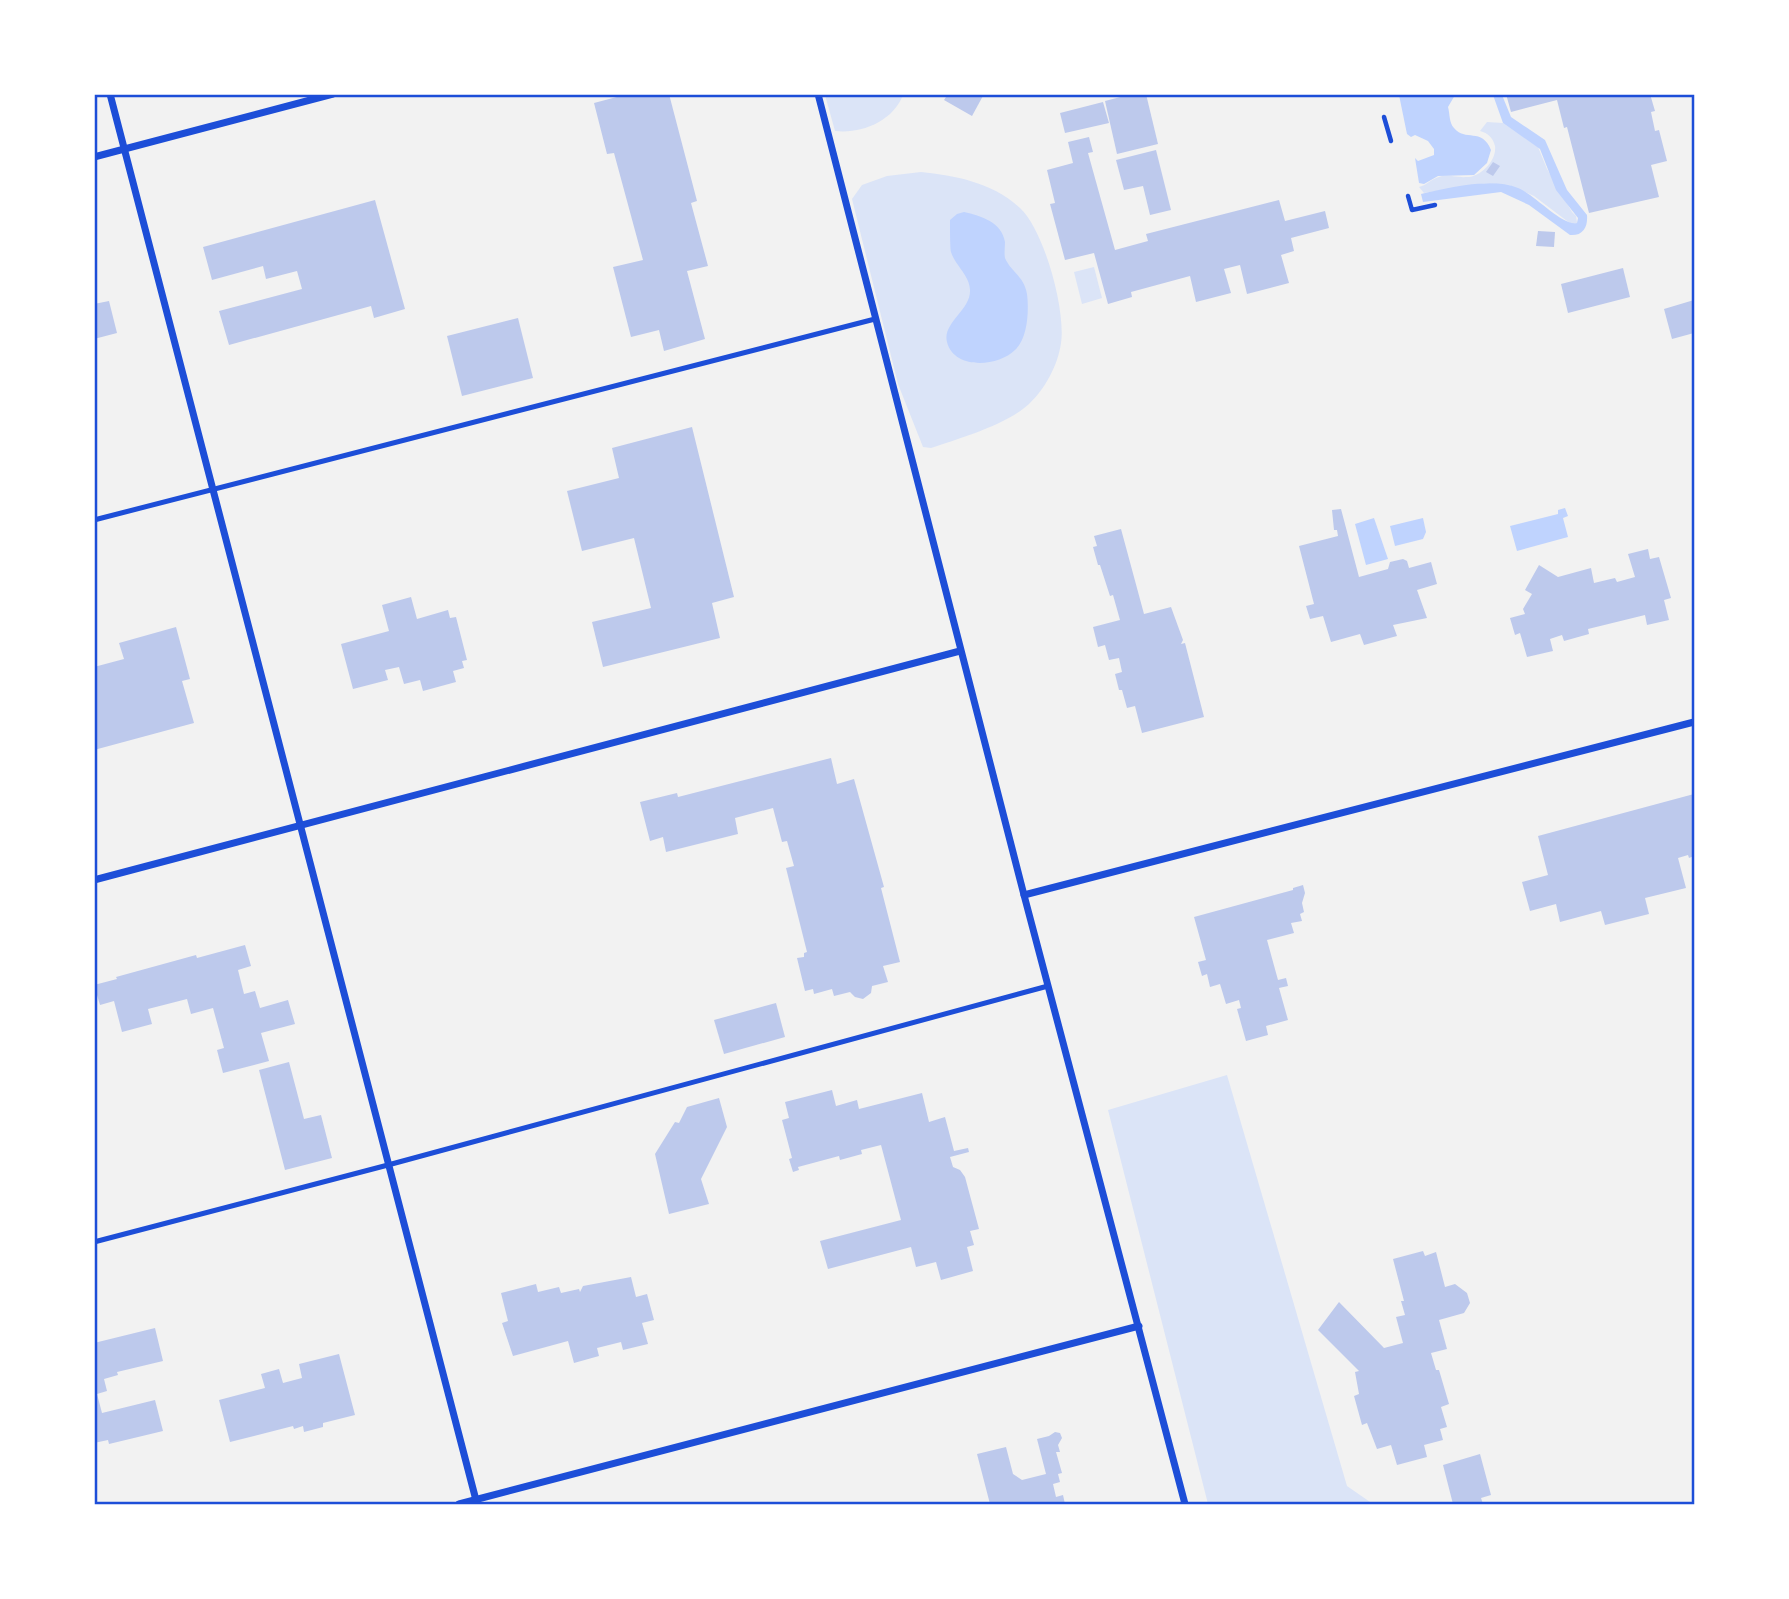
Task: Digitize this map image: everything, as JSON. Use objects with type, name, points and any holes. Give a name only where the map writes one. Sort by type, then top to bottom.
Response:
[{"type":"street","points":[[110,94],[477,1502]]},
{"type":"street","points":[[94,157],[333,94]]},
{"type":"street","points":[[818,94],[960,651],[1185,1504]]},
{"type":"street","points":[[94,880],[960,651]]},
{"type":"street","points":[[1024,895],[1695,722]]},
{"type":"street","points":[[459,1504],[477,1502],[1139,1326]]},
{"type":"lane","points":[[94,520],[875,319]]},
{"type":"lane","points":[[94,1241],[388,1165],[1048,986]]},
{"type":"path","points":[[1384,117],[1391,141]]},
{"type":"path","points":[[1408,195],[1412,210],[1434,205]]},
{"type":"shaded area","points":[[825,94],[903,95],[892,112],[875,124],[856,130],[835,131]]},
{"type":"shaded area","points":[[1487,122],[1503,123],[1538,147],[1547,169],[1576,216],[1577,223],[1571,224],[1534,196],[1509,185],[1484,183],[1424,193],[1419,187],[1436,178],[1472,176],[1487,167],[1495,146],[1490,136],[1480,131]]},
{"type":"shaded area","points":[[921,172],[960,178],[986,186],[1020,208],[1029,219],[1045,252],[1057,292],[1062,329],[1054,368],[1029,404],[996,425],[931,448],[923,447],[898,384],[852,199],[862,185],[887,176]]},
{"type":"shaded area","points":[[1094,267],[1102,298],[1082,304],[1074,272]]},
{"type":"shaded area","points":[[1227,1075],[1347,1486],[1373,1504],[1208,1504],[1108,1110]]},
{"type":"water","points":[[1399,95],[1455,95],[1448,107],[1451,124],[1458,132],[1478,137],[1487,143],[1491,150],[1487,163],[1474,175],[1438,176],[1424,184],[1419,183],[1415,158],[1418,161],[1434,155],[1434,149],[1428,141],[1407,134]]},
{"type":"water","points":[[1493,95],[1502,95],[1511,117],[1545,140],[1567,190],[1587,215],[1587,223],[1581,232],[1570,235],[1529,205],[1501,192],[1423,202],[1421,194],[1496,183],[1525,191],[1564,220],[1577,223],[1578,218],[1556,190],[1540,149],[1503,123]]},
{"type":"water","points":[[964,212],[984,218],[1000,229],[1005,242],[1005,258],[1023,283],[1027,294],[1027,324],[1019,345],[1007,356],[988,362],[977,363],[958,357],[947,342],[952,322],[966,304],[970,290],[968,280],[953,257],[950,246],[950,220]]},
{"type":"water","points":[[1565,508],[1568,516],[1563,518],[1568,537],[1517,551],[1510,526],[1558,514],[1558,510]]},
{"type":"water","points":[[1374,518],[1388,559],[1366,565],[1355,524]]},
{"type":"water","points":[[1423,518],[1426,532],[1423,539],[1395,546],[1390,526]]},
{"type":"building","points":[[628,94],[669,94],[697,201],[691,203],[708,266],[687,271],[705,339],[664,351],[659,330],[631,337],[613,267],[643,260],[614,153],[607,154],[594,103]]},
{"type":"building","points":[[948,94],[984,94],[972,116],[944,100]]},
{"type":"building","points":[[1132,94],[1146,94],[1158,144],[1117,154],[1105,101]]},
{"type":"building","points":[[1506,94],[1650,94],[1655,111],[1651,112],[1655,131],[1659,130],[1667,161],[1651,165],[1659,197],[1589,213],[1567,127],[1564,128],[1557,100],[1511,112]]},
{"type":"building","points":[[1103,102],[1109,123],[1065,133],[1060,113]]},
{"type":"building","points":[[1089,137],[1093,152],[1088,153],[1115,250],[1148,241],[1146,234],[1279,200],[1285,221],[1325,211],[1329,228],[1291,238],[1294,251],[1281,255],[1289,283],[1247,294],[1240,265],[1224,269],[1231,293],[1196,302],[1190,276],[1131,292],[1132,297],[1108,304],[1094,253],[1065,260],[1050,204],[1055,203],[1047,170],[1073,163],[1068,142]]},
{"type":"building","points":[[1156,150],[1171,210],[1150,215],[1143,186],[1124,190],[1116,160]]},
{"type":"building","points":[[1493,162],[1500,166],[1493,176],[1486,172]]},
{"type":"building","points":[[375,200],[405,309],[374,318],[371,306],[229,345],[219,311],[302,289],[297,271],[266,279],[263,266],[212,280],[203,247]]},
{"type":"building","points":[[1538,231],[1555,232],[1554,247],[1536,246]]},
{"type":"building","points":[[1623,268],[1630,297],[1568,313],[1561,284]]},
{"type":"building","points":[[1694,300],[1694,333],[1672,339],[1664,309]]},
{"type":"building","points":[[109,301],[117,333],[94,339],[94,304]]},
{"type":"building","points":[[518,318],[533,378],[462,396],[447,336]]},
{"type":"building","points":[[692,427],[734,597],[712,603],[720,638],[603,667],[592,622],[651,608],[634,538],[582,551],[567,491],[619,478],[612,448]]},
{"type":"building","points":[[1341,509],[1359,577],[1388,569],[1390,562],[1403,559],[1407,561],[1409,568],[1431,562],[1437,584],[1417,590],[1427,618],[1393,625],[1397,636],[1364,645],[1360,634],[1331,642],[1323,616],[1310,619],[1306,606],[1314,604],[1299,546],[1338,536],[1337,530],[1334,530],[1332,510]]},
{"type":"building","points":[[1121,529],[1144,614],[1171,607],[1183,640],[1181,644],[1185,643],[1204,717],[1142,733],[1135,706],[1127,708],[1122,690],[1119,690],[1115,674],[1122,672],[1119,658],[1109,660],[1105,645],[1098,647],[1093,627],[1120,620],[1113,595],[1110,596],[1098,565],[1093,547],[1097,546],[1094,536]]},
{"type":"building","points":[[1648,549],[1650,559],[1659,557],[1671,598],[1664,600],[1669,620],[1647,625],[1645,615],[1588,629],[1589,634],[1564,641],[1562,635],[1550,639],[1553,651],[1527,657],[1520,633],[1515,635],[1510,618],[1525,614],[1523,609],[1532,594],[1525,590],[1539,565],[1558,577],[1591,568],[1594,583],[1615,578],[1617,582],[1635,577],[1628,554]]},
{"type":"building","points":[[411,597],[417,619],[448,610],[450,618],[456,617],[467,660],[462,661],[464,668],[453,671],[456,682],[423,691],[420,680],[404,684],[399,667],[385,670],[388,680],[353,689],[341,644],[389,631],[382,605]]},
{"type":"building","points":[[176,627],[190,679],[182,681],[194,723],[94,750],[94,667],[124,659],[119,643]]},
{"type":"building","points":[[831,758],[837,784],[854,779],[884,887],[881,888],[900,962],[883,966],[888,982],[872,986],[871,993],[863,999],[850,992],[834,996],[832,989],[814,994],[813,989],[805,991],[797,958],[804,957],[807,952],[786,868],[794,866],[787,841],[782,842],[773,808],[735,818],[738,834],[666,852],[663,837],[650,841],[640,802],[677,793],[678,797]]},
{"type":"building","points":[[1694,794],[1694,856],[1678,858],[1686,888],[1645,898],[1649,914],[1605,925],[1601,911],[1560,922],[1556,904],[1530,911],[1522,882],[1548,875],[1538,836]]},
{"type":"building","points":[[1303,885],[1305,893],[1302,903],[1304,912],[1300,914],[1302,921],[1291,923],[1294,933],[1267,940],[1278,980],[1286,978],[1288,986],[1279,988],[1288,1020],[1266,1026],[1268,1035],[1246,1041],[1237,1009],[1241,1008],[1239,1000],[1226,1004],[1220,984],[1210,987],[1207,974],[1202,976],[1198,962],[1206,960],[1194,917]]},
{"type":"building","points":[[245,945],[251,966],[238,970],[244,994],[255,991],[260,1008],[288,1000],[295,1024],[261,1033],[269,1061],[223,1073],[217,1050],[224,1048],[213,1008],[191,1014],[187,999],[148,1009],[152,1024],[122,1032],[114,1001],[100,1005],[94,985],[196,955],[197,958]]},
{"type":"building","points":[[776,1003],[785,1037],[724,1054],[714,1020]]},
{"type":"building","points":[[289,1062],[304,1119],[321,1115],[332,1158],[285,1170],[259,1070]]},
{"type":"building","points":[[832,1090],[836,1106],[857,1100],[859,1109],[922,1093],[929,1122],[945,1117],[954,1151],[968,1148],[969,1152],[950,1157],[953,1167],[960,1170],[965,1177],[979,1229],[970,1231],[974,1245],[967,1247],[973,1271],[941,1280],[936,1262],[916,1267],[911,1247],[828,1269],[820,1241],[901,1220],[881,1145],[861,1150],[862,1154],[840,1160],[839,1156],[798,1167],[799,1170],[793,1172],[782,1120],[789,1118],[785,1102]]},
{"type":"building","points":[[719,1098],[727,1127],[701,1179],[709,1204],[669,1214],[655,1154],[675,1122],[679,1123],[687,1107]]},
{"type":"building","points":[[1423,1251],[1425,1256],[1436,1252],[1445,1287],[1455,1284],[1467,1293],[1470,1303],[1464,1313],[1439,1320],[1447,1349],[1431,1353],[1449,1404],[1441,1407],[1447,1427],[1440,1429],[1443,1440],[1424,1445],[1427,1457],[1397,1465],[1391,1445],[1377,1449],[1367,1423],[1362,1425],[1354,1396],[1359,1394],[1355,1372],[1359,1371],[1318,1330],[1339,1302],[1384,1348],[1403,1343],[1396,1317],[1405,1315],[1401,1301],[1404,1301],[1393,1259]]},
{"type":"building","points":[[631,1277],[636,1297],[647,1294],[654,1320],[642,1323],[648,1344],[623,1350],[621,1342],[597,1348],[599,1356],[574,1363],[568,1341],[513,1356],[502,1323],[508,1321],[501,1293],[536,1284],[538,1292],[559,1287],[561,1293],[579,1289],[580,1292],[583,1286]]},
{"type":"building","points":[[155,1328],[163,1361],[117,1372],[118,1375],[104,1379],[107,1391],[97,1394],[102,1413],[155,1400],[163,1431],[109,1444],[108,1440],[94,1443],[94,1343]]},
{"type":"building","points":[[339,1354],[355,1415],[323,1423],[323,1427],[304,1432],[303,1426],[294,1429],[293,1426],[230,1442],[219,1400],[265,1388],[261,1374],[279,1369],[283,1383],[302,1378],[299,1364]]},
{"type":"building","points":[[1055,1432],[1060,1433],[1062,1438],[1058,1445],[1060,1452],[1056,1452],[1062,1473],[1058,1474],[1060,1482],[1053,1484],[1056,1497],[1063,1495],[1065,1504],[990,1504],[977,1454],[1006,1447],[1013,1474],[1022,1480],[1046,1474],[1037,1439]]},
{"type":"building","points":[[1480,1454],[1491,1495],[1481,1498],[1483,1504],[1453,1504],[1443,1465]]}]
